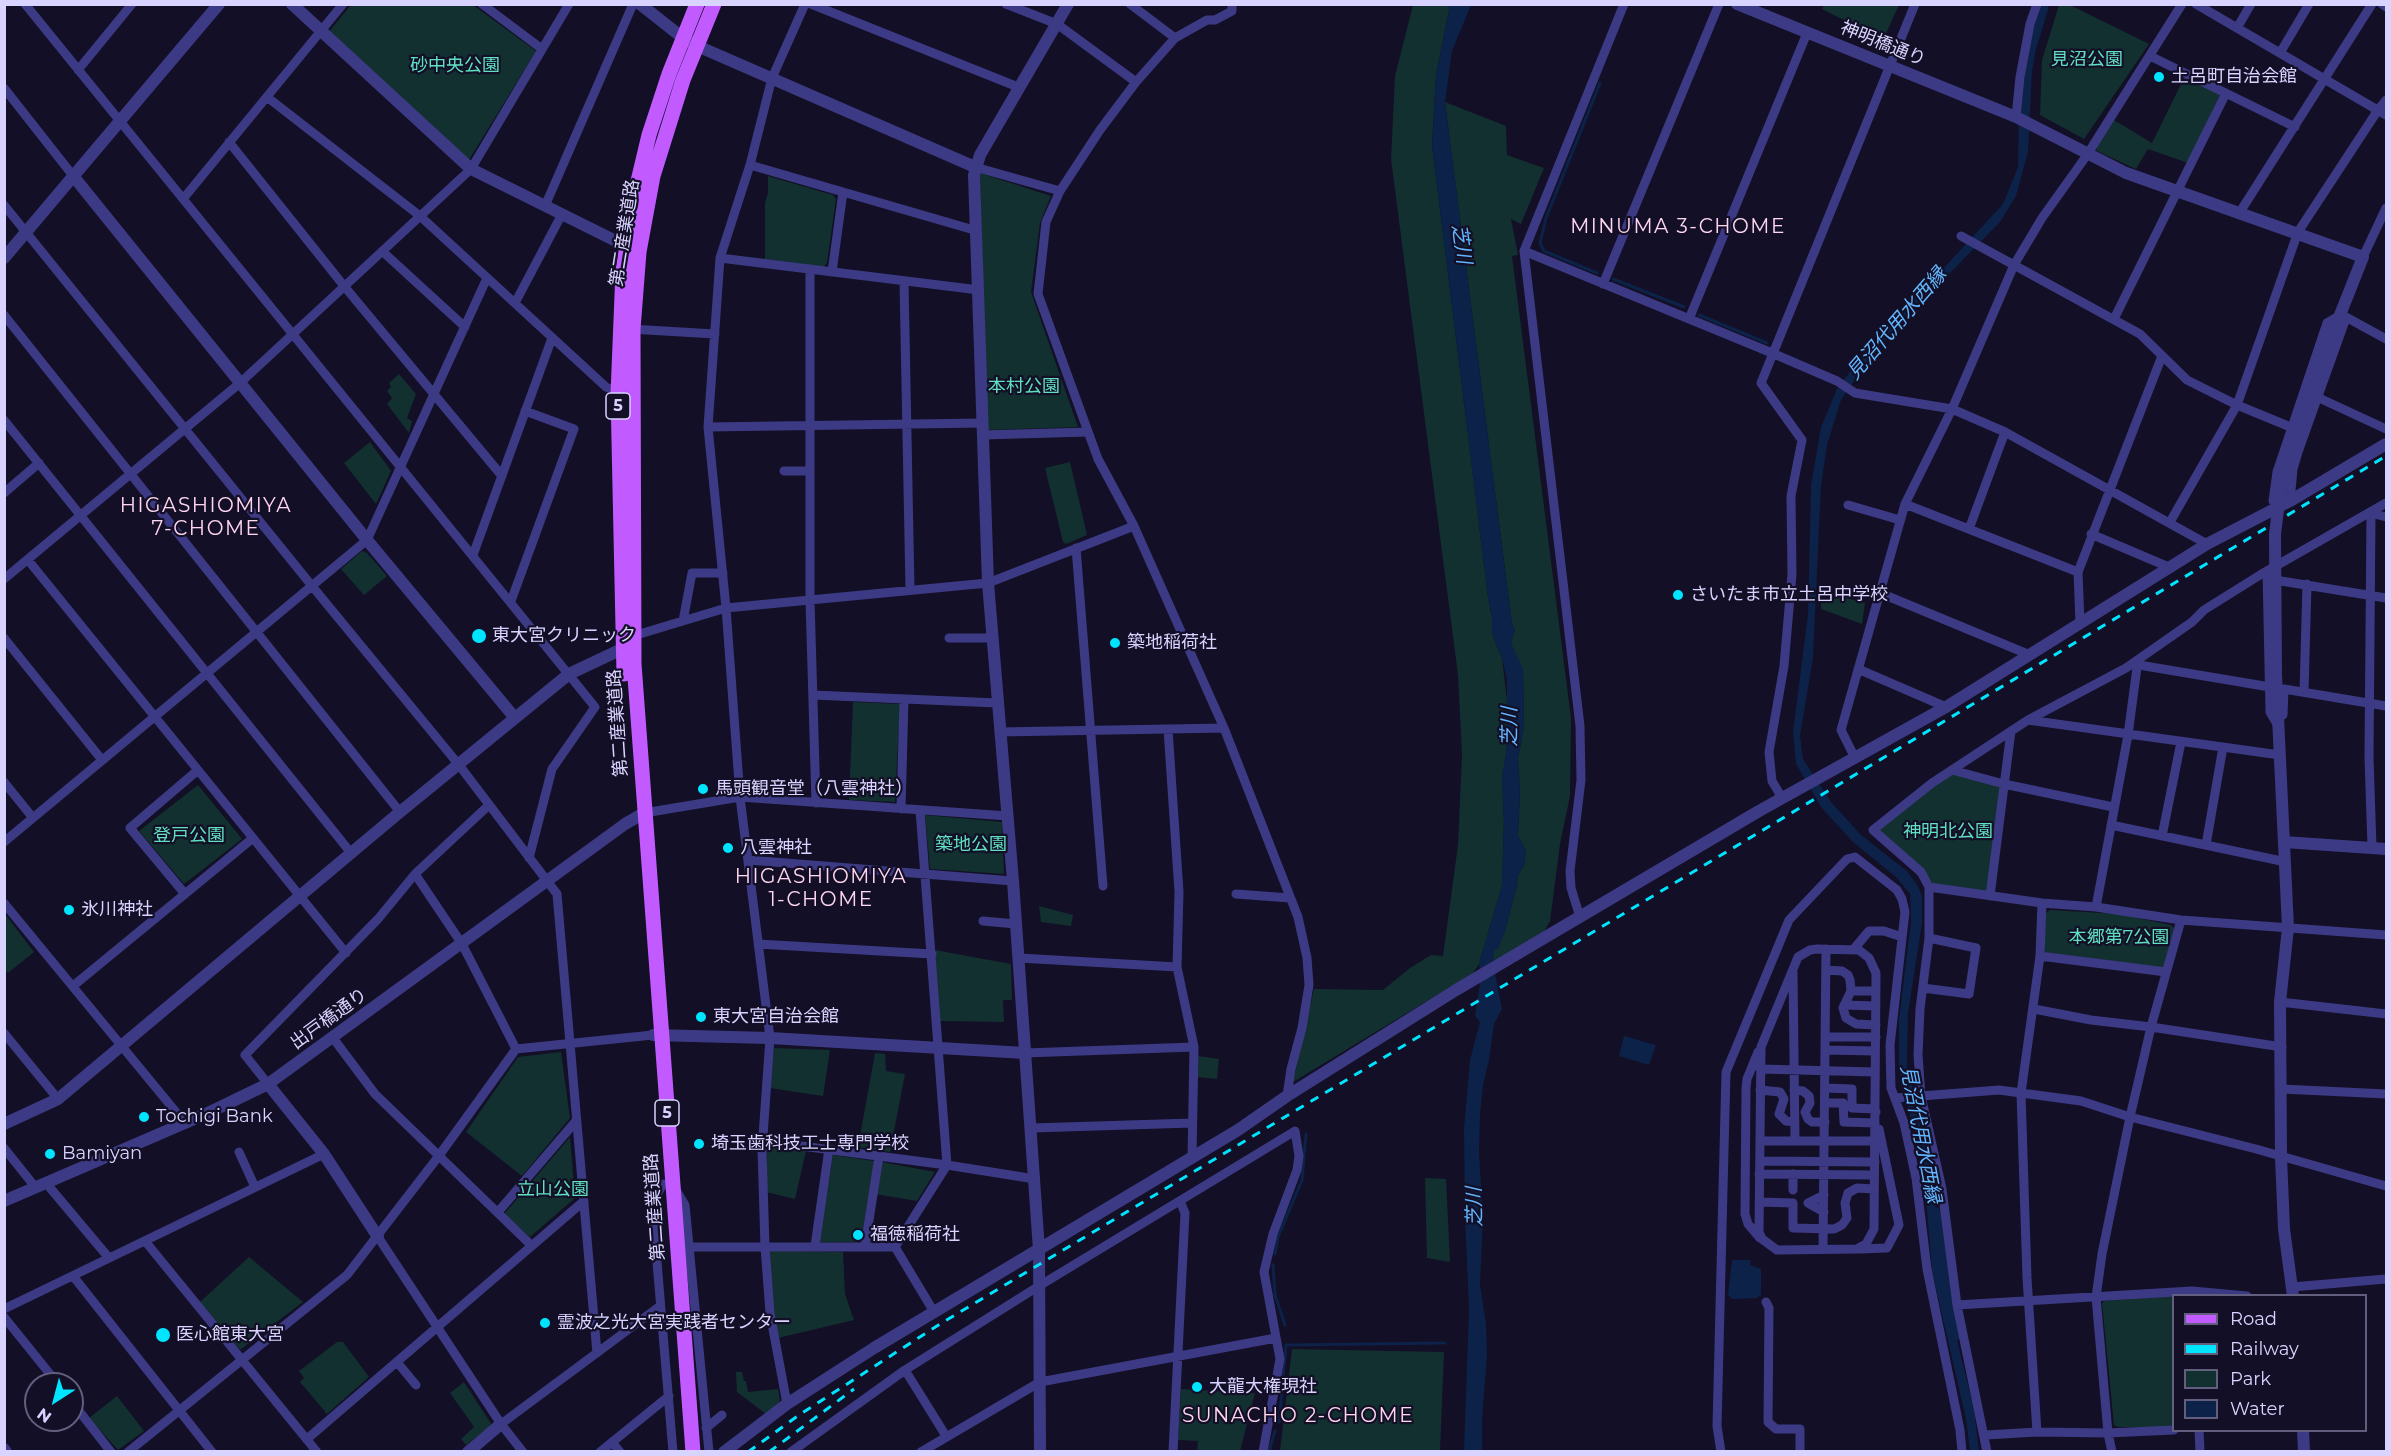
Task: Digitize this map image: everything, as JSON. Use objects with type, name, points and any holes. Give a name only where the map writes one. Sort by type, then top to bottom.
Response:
[{"type":"main road","name":"第二産業道路","points":[[689,42],[697,4]]},
{"type":"main road","name":"第二産業道路","points":[[685,1413],[640,815],[622,649],[626,328],[633,249],[634,198],[649,135],[689,42],[714,4]]},
{"type":"main road","name":"第二産業道路","points":[[625,394],[640,815]]},
{"type":"main road","name":"5","points":[[684,1452],[685,1413]]},
{"type":"main road","name":"5","points":[[685,1413],[693,1452]]},
{"type":"street","points":[[25,4],[596,707],[552,769],[530,858]]},
{"type":"street","points":[[78,70],[132,4]]},
{"type":"street","points":[[4,258],[219,4]]},
{"type":"street","points":[[292,4],[471,169],[633,249]]},
{"type":"street","points":[[183,199],[343,4]]},
{"type":"street","points":[[482,4],[542,49]]},
{"type":"street","points":[[4,579],[240,383],[471,169],[568,4]]},
{"type":"street","points":[[545,206],[633,4]]},
{"type":"street","points":[[640,4],[689,42],[975,166],[1060,191]]},
{"type":"street","points":[[787,1404],[770,1313],[765,1247],[763,1141],[770,1038],[740,797],[723,573],[708,427],[720,258],[750,165],[772,78],[805,4]]},
{"type":"street","points":[[811,4],[1018,87]]},
{"type":"street","points":[[1006,4],[1058,24],[1136,82]]},
{"type":"street","points":[[1040,1452],[1040,1250],[1008,816],[988,583],[979,290],[974,230],[975,166],[1018,87],[1068,4]]},
{"type":"street","points":[[1130,4],[1175,38]]},
{"type":"street","points":[[1232,4],[1232,11],[1215,20],[1207,20],[1175,38],[1136,82],[1100,130],[1060,191],[1046,222],[1038,294],[1098,459],[1134,526],[1224,728],[1298,917],[1307,958],[1309,985],[1287,1096]]},
{"type":"street","points":[[1580,917],[1570,888],[1570,871],[1581,780],[1580,726],[1524,251],[1624,4]]},
{"type":"street","points":[[1603,284],[1719,4]]},
{"type":"street","name":"神明橋通り","points":[[1737,4],[2016,117],[2126,173],[2178,193],[2298,232],[2363,257]]},
{"type":"street","points":[[1782,798],[1772,781],[1769,752],[1784,666],[1792,574],[1791,496],[1803,440],[1761,383],[1916,4]]},
{"type":"street","points":[[2016,117],[2020,77],[2030,24],[2037,4]]},
{"type":"street","points":[[1855,758],[1841,730],[1905,504],[1952,409],[2014,265],[2042,219],[2087,155],[2182,4]]},
{"type":"street","points":[[2196,4],[2382,113]]},
{"type":"street","points":[[2237,28],[2251,4]]},
{"type":"street","points":[[2280,53],[2309,4]]},
{"type":"street","points":[[2240,212],[2372,4]]},
{"type":"street","points":[[2382,4],[2386,7]]},
{"type":"street","points":[[1689,319],[1807,33]]},
{"type":"street","points":[[2150,56],[2295,127]]},
{"type":"street","points":[[4,88],[367,540],[515,718]]},
{"type":"street","points":[[2114,319],[2226,93]]},
{"type":"street","points":[[267,97],[420,216],[606,387],[625,394]]},
{"type":"street","points":[[2170,522],[2237,405],[2298,232],[2382,113],[2386,100]]},
{"type":"street","points":[[230,142],[344,286],[502,476]]},
{"type":"street","points":[[750,165],[974,230]]},
{"type":"street","points":[[832,272],[843,192]]},
{"type":"street","points":[[4,205],[459,765],[557,894],[597,1353]]},
{"type":"street","points":[[2386,208],[2363,257],[2296,435],[2280,494],[2275,554],[2276,675],[2288,928],[2280,1002],[2281,1158],[2284,1229],[2293,1291],[2386,1279]]},
{"type":"street","points":[[515,303],[562,214]]},
{"type":"street","points":[[1964,238],[2140,334],[2187,380],[2237,405],[2293,428]]},
{"type":"street","points":[[382,251],[465,327]]},
{"type":"street","points":[[1524,251],[1772,353],[1837,381],[1855,393],[1952,409],[2005,432],[2207,544]]},
{"type":"street","points":[[720,258],[979,290]]},
{"type":"street","points":[[810,269],[810,600],[816,803]]},
{"type":"street","points":[[4,842],[367,540],[487,278]]},
{"type":"street","points":[[904,281],[910,590]]},
{"type":"street","points":[[4,315],[400,812]]},
{"type":"street","points":[[2290,501],[2293,469],[2340,318]]},
{"type":"street","points":[[2272,509],[2277,472],[2327,323],[2340,318],[2386,339]]},
{"type":"street","points":[[626,328],[715,334]]},
{"type":"street","points":[[473,555],[552,338]]},
{"type":"street","points":[[2080,622],[2078,572],[2162,356]]},
{"type":"street","points":[[2317,397],[2386,429]]},
{"type":"street","points":[[511,601],[574,429],[525,411]]},
{"type":"street","points":[[4,420],[351,853]]},
{"type":"street","points":[[708,427],[907,424],[1088,432]]},
{"type":"street","points":[[1969,530],[2005,432]]},
{"type":"street","points":[[724,1452],[787,1404],[874,1348],[1267,1112],[1287,1096],[1466,984],[1782,798],[1946,707],[2207,544],[2290,501],[2386,444]]},
{"type":"street","points":[[4,493],[39,463]]},
{"type":"street","points":[[784,471],[810,471]]},
{"type":"street","points":[[1987,1452],[1986,1435],[1957,1305],[1941,1189],[1918,1096],[1918,1055],[1929,938],[1929,887],[1921,872],[1873,830],[1952,770],[2028,720],[2138,662],[2192,622],[2204,610],[2266,571],[2386,503]]},
{"type":"street","points":[[1905,504],[2078,572]]},
{"type":"street","points":[[1848,505],[1900,520]]},
{"type":"street","points":[[2371,513],[2386,517]]},
{"type":"street","points":[[2371,513],[2369,704],[2372,847]]},
{"type":"street","points":[[4,1124],[58,1099],[400,812],[569,674],[622,649],[633,636],[726,608],[988,583],[1134,526]]},
{"type":"street","points":[[2091,534],[2171,568]]},
{"type":"street","points":[[1076,548],[1103,886]]},
{"type":"street","points":[[28,560],[346,953]]},
{"type":"street","points":[[2266,571],[2270,712],[2279,729]]},
{"type":"street","points":[[683,621],[692,573],[723,573]]},
{"type":"street","points":[[2281,581],[2386,598]]},
{"type":"street","points":[[2304,692],[2307,584]]},
{"type":"street","points":[[1880,593],[2030,655]]},
{"type":"street","points":[[4,638],[102,760]]},
{"type":"street","points":[[949,638],[992,638]]},
{"type":"street","points":[[2138,662],[2270,687]]},
{"type":"street","points":[[2096,907],[2128,735],[2138,662]]},
{"type":"street","points":[[1858,669],[1946,707]]},
{"type":"street","points":[[2279,729],[2283,717],[2284,689],[2386,706]]},
{"type":"street","points":[[813,695],[997,704]]},
{"type":"street","points":[[901,809],[904,699]]},
{"type":"street","points":[[2028,720],[2280,756]]},
{"type":"street","points":[[999,732],[1224,728]]},
{"type":"street","points":[[1168,729],[1179,892],[1178,967],[1194,1047],[1192,1158]]},
{"type":"street","points":[[1990,896],[2011,731]]},
{"type":"street","points":[[2162,836],[2181,741]]},
{"type":"street","points":[[2206,845],[2223,747]]},
{"type":"street","points":[[185,894],[130,828],[198,770]]},
{"type":"street","points":[[1952,770],[2004,784],[2113,807]]},
{"type":"street","points":[[4,782],[33,818]]},
{"type":"street","points":[[640,815],[740,797],[1008,816]]},
{"type":"street","points":[[489,805],[415,874],[378,919],[246,1055],[324,1154],[501,1424],[523,1452]]},
{"type":"street","points":[[895,1248],[947,1165],[920,810]]},
{"type":"street","name":"出戸橋通り","points":[[4,1201],[185,1123],[268,1084],[640,815]]},
{"type":"street","points":[[2111,825],[2286,862]]},
{"type":"street","points":[[73,986],[253,838]]},
{"type":"street","points":[[2284,842],[2386,849]]},
{"type":"street","points":[[1720,1452],[1717,1426],[1727,1108],[1726,1072],[1789,920],[1847,859],[1859,858],[1897,890],[1905,912],[1890,1045],[1891,1088],[1898,1097],[1916,1178],[1927,1269],[1960,1430],[1962,1452]]},
{"type":"street","points":[[747,860],[1013,881]]},
{"type":"street","points":[[415,874],[462,944],[516,1049]]},
{"type":"street","points":[[1929,887],[2042,903],[2096,907],[2181,920],[2386,935]]},
{"type":"street","points":[[1236,894],[1290,897]]},
{"type":"street","points":[[4,903],[185,1123]]},
{"type":"street","points":[[2037,1432],[2029,1302],[2021,1093],[2040,956],[2042,903]]},
{"type":"street","points":[[2112,1452],[2108,1433],[2096,1297],[2130,1117],[2151,1027],[2181,920]]},
{"type":"street","points":[[983,921],[1016,924]]},
{"type":"street","points":[[1853,950],[1869,932],[1884,931],[1902,937]]},
{"type":"street","points":[[1923,988],[1969,994],[1976,948],[1929,938]]},
{"type":"street","points":[[758,944],[932,954]]},
{"type":"street","points":[[1823,1249],[1826,949]]},
{"type":"street","points":[[1857,1249],[1862,1248],[1873,1234],[1876,973],[1869,958],[1859,950],[1826,949],[1803,952],[1793,967],[1747,1079],[1745,1214],[1748,1224],[1762,1239],[1777,1250],[1857,1249],[1887,1248],[1899,1225],[1875,1109]]},
{"type":"street","points":[[2040,956],[2166,972]]},
{"type":"street","points":[[1019,958],[1178,967]]},
{"type":"street","points":[[1793,967],[1795,1141]]},
{"type":"street","points":[[1826,970],[1835,970],[1848,975],[1852,985],[1844,1005],[1844,1013],[1851,1022],[1876,1025]]},
{"type":"street","points":[[1851,991],[1876,991]]},
{"type":"street","points":[[2280,1002],[2386,1014]]},
{"type":"street","points":[[1844,1005],[1876,1006]]},
{"type":"street","points":[[2034,1010],[2282,1047]]},
{"type":"street","points":[[4,1033],[58,1099]]},
{"type":"street","points":[[128,1452],[347,1275],[438,1157],[516,1049],[657,1034],[770,1038],[1025,1053],[1194,1047]]},
{"type":"street","points":[[1825,1037],[1876,1037]]},
{"type":"street","points":[[333,1038],[375,1094],[531,1245]]},
{"type":"street","points":[[1761,1047],[1759,1232],[1762,1239]]},
{"type":"street","points":[[1825,1050],[1875,1051]]},
{"type":"street","points":[[1760,1069],[1875,1072]]},
{"type":"street","points":[[1825,1088],[1852,1089],[1852,1108],[1875,1109]]},
{"type":"street","points":[[2282,1089],[2386,1094]]},
{"type":"street","points":[[1760,1090],[1780,1092],[1784,1099],[1779,1114],[1786,1120],[1795,1122]]},
{"type":"street","points":[[1794,1090],[1803,1091],[1809,1096],[1810,1103],[1805,1112],[1808,1119],[1812,1122],[1825,1122]]},
{"type":"street","points":[[1898,1097],[2000,1090],[2081,1101],[2130,1117],[2256,1149],[2281,1158],[2386,1186]]},
{"type":"street","points":[[1825,1103],[1844,1103],[1844,1122],[1875,1123]]},
{"type":"street","points":[[498,1212],[576,1121]]},
{"type":"street","points":[[1032,1128],[1192,1123]]},
{"type":"street","points":[[790,1452],[905,1370],[1295,1131],[1299,1156],[1297,1170],[1273,1234],[1264,1272],[1280,1359],[1263,1452]]},
{"type":"street","points":[[763,1141],[1035,1179]]},
{"type":"street","points":[[1760,1141],[1875,1141]]},
{"type":"street","points":[[4,1148],[109,1258]]},
{"type":"street","points":[[815,1246],[829,1149]]},
{"type":"street","points":[[238,1152],[255,1187]]},
{"type":"street","points":[[4,1309],[324,1154]]},
{"type":"street","points":[[865,1246],[879,1156]]},
{"type":"street","points":[[1760,1161],[1875,1162]]},
{"type":"street","points":[[1759,1174],[1874,1175]]},
{"type":"street","points":[[1793,1190],[1794,1174]]},
{"type":"street","points":[[672,1452],[652,1203],[668,1185],[685,1205],[709,1452]]},
{"type":"street","points":[[1759,1202],[1792,1203],[1793,1228],[1834,1229],[1845,1222],[1848,1212],[1845,1198],[1852,1190],[1874,1189]]},
{"type":"street","points":[[1824,1195],[1808,1203],[1824,1212]]},
{"type":"street","points":[[307,1439],[584,1201]]},
{"type":"street","points":[[1173,1452],[1185,1213],[1180,1201]]},
{"type":"street","points":[[145,1241],[317,1452]]},
{"type":"street","points":[[689,1247],[865,1246],[895,1248]]},
{"type":"street","points":[[895,1248],[934,1312]]},
{"type":"street","points":[[73,1276],[212,1452]]},
{"type":"street","points":[[1957,1305],[2172,1295]]},
{"type":"street","points":[[1766,1302],[1769,1308],[1768,1422],[1776,1429],[1800,1429],[1800,1452]]},
{"type":"street","points":[[468,1452],[501,1424],[660,1306]]},
{"type":"street","points":[[4,1317],[48,1372]]},
{"type":"street","points":[[921,1452],[1040,1382],[1276,1338]]},
{"type":"street","points":[[397,1362],[416,1385]]},
{"type":"street","points":[[905,1370],[946,1436]]},
{"type":"street","points":[[600,1452],[669,1396]]},
{"type":"street","points":[[706,1428],[723,1416]]},
{"type":"street","points":[[84,1417],[111,1452]]},
{"type":"street","points":[[1986,1435],[2172,1430]]},
{"type":"street","points":[[2199,1432],[2200,1452]]},
{"type":"street","points":[[2303,1432],[2304,1452]]},
{"type":"street","points":[[612,1442],[620,1452]]},
{"type":"green space","points":[[1824,4],[1899,5],[1883,40],[1822,9]]},
{"type":"green space","name":"砂中央公園","points":[[351,5],[473,5],[536,51],[469,160],[327,34]]},
{"type":"green space","points":[[1413,5],[1450,5],[1436,75],[1432,145],[1492,618],[1492,634],[1502,658],[1507,701],[1506,754],[1502,778],[1504,822],[1502,885],[1479,964],[1473,973],[1293,1082],[1314,989],[1383,990],[1410,968],[1431,955],[1443,956],[1458,845],[1462,755],[1458,675],[1391,159],[1395,76]]},
{"type":"green space","name":"見沼公園","points":[[2059,5],[2070,5],[2149,44],[2084,139],[2040,115],[2042,60]]},
{"type":"green space","points":[[2185,76],[2220,94],[2188,163],[2148,149],[2136,169],[2097,151],[2096,145],[2114,120],[2152,143]]},
{"type":"green space","points":[[1445,102],[1506,126],[1507,155],[1544,168],[1521,224],[1511,219],[1518,255],[1512,256],[1571,718],[1570,796],[1560,844],[1550,921],[1544,932],[1494,961],[1494,949],[1504,934],[1526,851],[1518,836],[1520,791],[1518,759],[1524,726],[1523,669],[1510,643],[1515,630],[1512,624]]},
{"type":"green space","name":"本村公園","points":[[980,173],[1051,196],[1040,223],[1031,292],[1078,427],[987,430]]},
{"type":"green space","points":[[768,176],[833,195],[836,199],[827,263],[823,267],[765,259],[765,203],[768,193]]},
{"type":"green space","points":[[399,374],[416,394],[407,418],[412,421],[409,433],[387,404],[392,398],[387,391],[391,387],[389,383]]},
{"type":"green space","points":[[370,442],[391,471],[376,504],[344,463]]},
{"type":"green space","points":[[1070,462],[1087,535],[1066,544],[1063,542],[1045,468]]},
{"type":"green space","points":[[362,551],[367,553],[387,576],[364,595],[341,569]]},
{"type":"green space","points":[[1821,591],[1865,603],[1862,624],[1821,609]]},
{"type":"green space","points":[[853,702],[900,704],[895,802],[849,800]]},
{"type":"green space","name":"神明北公園","points":[[1952,770],[2004,784],[1990,896],[1929,887],[1873,830]]},
{"type":"green space","name":"登戸公園","points":[[198,785],[242,839],[184,884],[139,831]]},
{"type":"green space","name":"築地公園","points":[[925,815],[1002,822],[1004,874],[930,869]]},
{"type":"green space","points":[[1039,906],[1073,915],[1071,926],[1041,922]]},
{"type":"green space","name":"本郷第7公園","points":[[2050,910],[2119,914],[2171,925],[2174,928],[2164,967],[2045,952],[2045,914]]},
{"type":"green space","points":[[5,914],[34,952],[8,973],[5,969]]},
{"type":"green space","points":[[935,950],[1011,964],[1012,1000],[1003,1000],[1004,1022],[940,1021]]},
{"type":"green space","points":[[774,1048],[830,1050],[823,1096],[770,1088]]},
{"type":"green space","points":[[561,1052],[570,1118],[522,1176],[466,1132],[518,1057]]},
{"type":"green space","points":[[875,1053],[885,1054],[886,1071],[905,1074],[890,1152],[858,1147]]},
{"type":"green space","points":[[1198,1056],[1219,1059],[1217,1079],[1197,1077]]},
{"type":"green space","name":"立山公園","points":[[570,1137],[575,1198],[530,1237],[504,1214]]},
{"type":"green space","points":[[770,1144],[806,1151],[795,1199],[766,1192],[767,1147]]},
{"type":"green space","points":[[833,1155],[874,1161],[861,1242],[819,1242]]},
{"type":"green space","points":[[882,1162],[935,1172],[917,1201],[875,1194]]},
{"type":"green space","points":[[1425,1178],[1446,1179],[1450,1262],[1427,1258]]},
{"type":"green space","points":[[771,1251],[843,1252],[845,1294],[854,1320],[778,1338],[770,1286],[768,1254]]},
{"type":"green space","points":[[249,1257],[303,1302],[240,1350],[200,1302]]},
{"type":"green space","points":[[2172,1296],[2172,1427],[2118,1427],[2114,1425],[2102,1303]]},
{"type":"green space","points":[[337,1342],[343,1342],[369,1377],[327,1414],[300,1382],[304,1378],[299,1371]]},
{"type":"green space","points":[[1292,1349],[1444,1352],[1440,1451],[1280,1451]]},
{"type":"green space","points":[[736,1372],[742,1372],[748,1392],[778,1389],[779,1404],[766,1414],[737,1392]]},
{"type":"green space","points":[[464,1382],[492,1425],[466,1445],[461,1439],[474,1427],[450,1393]]},
{"type":"green space","points":[[1181,1389],[1255,1393],[1240,1451],[1197,1451],[1198,1441],[1178,1440]]},
{"type":"green space","points":[[117,1396],[144,1431],[118,1450],[89,1418]]},
{"type":"water","name":"芝川","points":[[1450,5],[1471,5],[1452,51],[1445,102],[1512,624],[1515,630],[1511,643],[1523,669],[1524,726],[1518,759],[1520,791],[1518,836],[1526,851],[1504,934],[1498,949],[1494,950],[1494,968],[1502,1009],[1494,1024],[1480,1114],[1479,1153],[1483,1217],[1480,1284],[1486,1324],[1487,1355],[1482,1452],[1464,1451],[1469,1308],[1464,1128],[1470,1060],[1480,1022],[1475,1016],[1481,976],[1479,964],[1502,885],[1504,822],[1502,778],[1506,754],[1507,680],[1502,658],[1492,634],[1492,618],[1432,145],[1436,75]]},
{"type":"water","points":[[2040,5],[2048,5],[2048,10],[2032,71],[2028,152],[2016,196],[2000,222],[1898,326],[1868,360],[1841,400],[1827,445],[1821,486],[1813,658],[1800,736],[1803,759],[1831,802],[1861,835],[1907,871],[1922,896],[1922,923],[1908,1013],[1907,1066],[1930,1157],[1945,1292],[1974,1409],[1979,1451],[1970,1451],[1966,1419],[1932,1271],[1923,1162],[1902,1086],[1899,1065],[1899,1019],[1911,921],[1910,894],[1896,877],[1853,842],[1821,807],[1796,764],[1793,732],[1808,614],[1811,485],[1821,427],[1837,389],[1886,323],[1940,272],[2003,204],[2018,167],[2019,108],[2031,37]]},
{"type":"water","points":[[1624,1036],[1656,1045],[1649,1065],[1619,1056]]},
{"type":"water","points":[[1732,1260],[1751,1260],[1750,1265],[1761,1269],[1761,1295],[1757,1298],[1732,1299],[1728,1295]]},
{"type":"waterway","points":[[1597,273],[1544,251],[1540,243],[1546,218],[1600,83]]},
{"type":"waterway","points":[[1613,279],[1684,307]]},
{"type":"waterway","points":[[1699,315],[1767,343]]},
{"type":"waterway","points":[[1275,1254],[1278,1237],[1302,1180],[1306,1134]]},
{"type":"waterway","name":"見沼代用水西縁","points":[[1935,1213],[1955,1335]]},
{"type":"waterway","points":[[1273,1265],[1275,1295],[1285,1325]]},
{"type":"waterway","points":[[1279,1422],[1286,1345],[1445,1343]]},
{"type":"waterway","points":[[1269,1452],[1275,1431]]},
{"type":"railway","points":[[748,1452],[799,1415],[940,1324],[2386,456]]},
{"type":"railway","points":[[769,1452],[854,1389]]},
{"type":"place","name":"土呂町自治会館","points":[[2159,77]]},
{"type":"place","name":"さいたま市立土呂中学校","points":[[1678,595]]},
{"type":"place","name":"東大宮クリニック","points":[[479,636]]},
{"type":"place","name":"築地稲荷社","points":[[1115,643]]},
{"type":"place","name":"馬頭観音堂（八雲神社）","points":[[703,789]]},
{"type":"place","name":"八雲神社","points":[[728,848]]},
{"type":"place","name":"氷川神社","points":[[69,910]]},
{"type":"place","name":"東大宮自治会館","points":[[701,1017]]},
{"type":"place","name":"Tochigi Bank","points":[[144,1117]]},
{"type":"place","name":"埼玉歯科技工士専門学校","points":[[699,1144]]},
{"type":"place","name":"Bamiyan","points":[[50,1154]]},
{"type":"place","name":"福徳稲荷社","points":[[858,1235]]},
{"type":"place","name":"霊波之光大宮実践者センター","points":[[545,1323]]},
{"type":"place","name":"医心館東大宮","points":[[163,1335]]},
{"type":"place","name":"大龍大権現社","points":[[1197,1387]]},
{"type":"district","name":"MINUMA 3-CHOME","points":[[1678,227]]},
{"type":"district","name":"HIGASHIOMIYA 7-CHOME","points":[[206,518]]},
{"type":"district","name":"HIGASHIOMIYA 1-CHOME","points":[[821,888]]},
{"type":"district","name":"SUNACHO 2-CHOME","points":[[1298,1416]]}]
